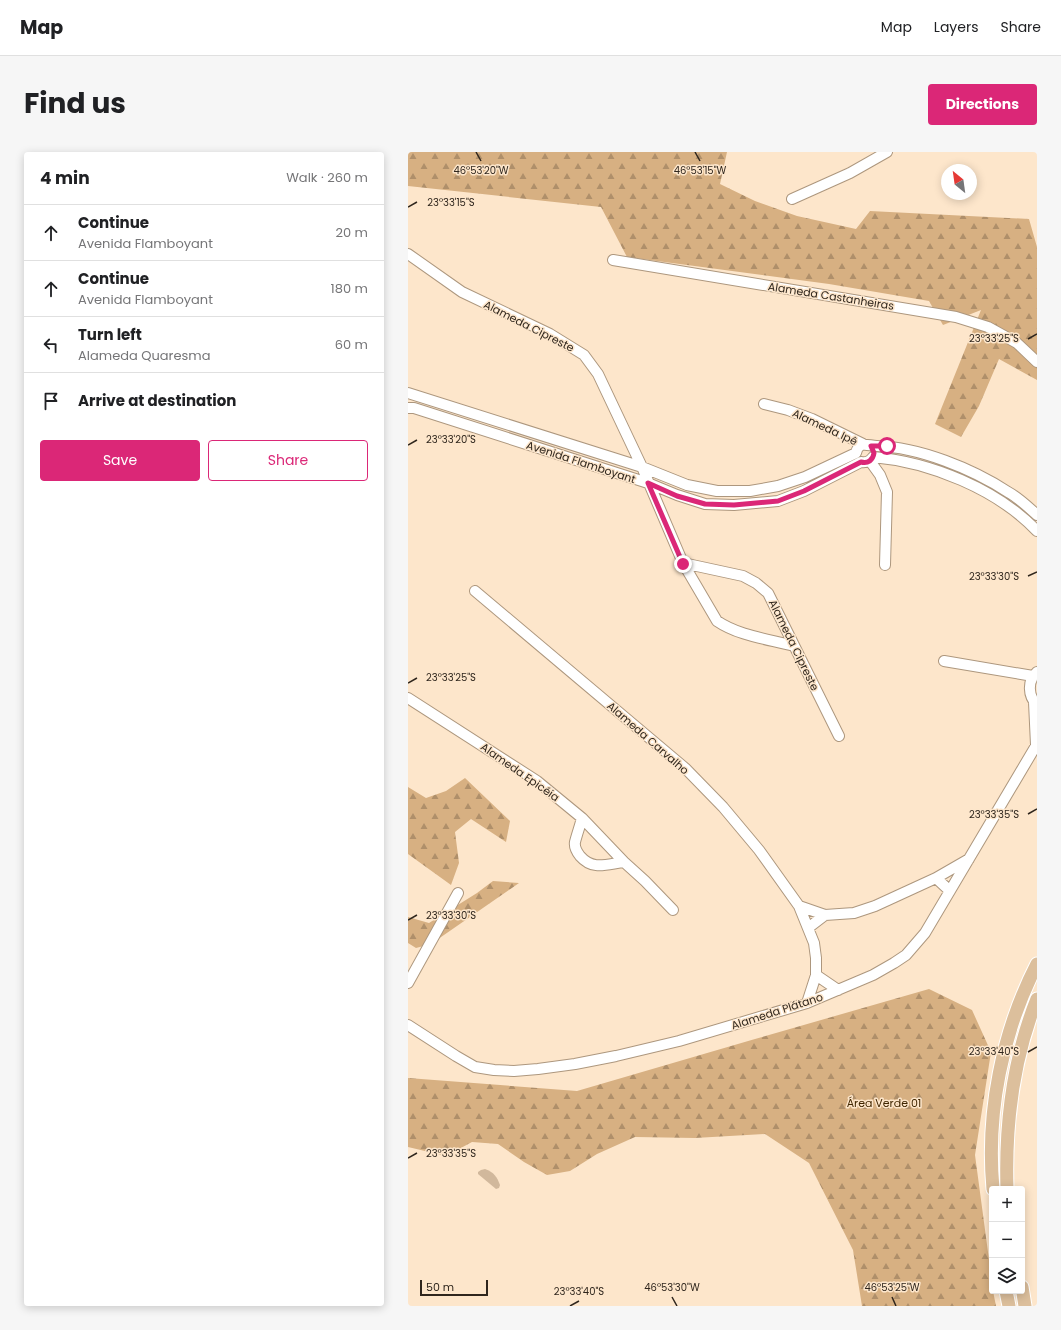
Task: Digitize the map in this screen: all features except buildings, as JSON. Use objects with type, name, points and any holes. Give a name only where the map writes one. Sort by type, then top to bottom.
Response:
[{"type":"main road","points":[[992,1186],[992,1123],[1006,1044],[1016,1010],[1037,964]]},
{"type":"main road","points":[[1007,1186],[1007,1150],[1014,1083],[1018,1060],[1029,1020],[1037,999]]},
{"type":"main road","points":[[1007,1294],[1009,1306]]},
{"type":"main road","points":[[1023,1294],[1025,1306]]},
{"type":"street","points":[[792,199],[850,173],[887,152]]},
{"type":"street","name":"Alameda Cipreste","points":[[408,254],[462,292],[550,334],[584,355],[598,374],[642,467],[683,564],[718,621],[726,628],[737,632],[794,646]]},
{"type":"street","name":"Alameda Castanheiras","points":[[613,260],[956,317],[994,330],[1017,343],[1037,362]]},
{"type":"street","name":"Avenida Flamboyant","points":[[408,393],[612,457],[687,485],[717,491],[750,491],[778,486],[865,458]]},
{"type":"street","name":"Alameda Ipê","points":[[764,404],[788,410],[812,419],[867,445]]},
{"type":"street","name":"Avenida Flamboyant","points":[[408,408],[414,408],[608,470],[648,483],[677,496],[705,504],[734,505],[778,501],[804,491],[865,458]]},
{"type":"street","points":[[865,458],[874,453],[867,445]]},
{"type":"street","points":[[867,445],[909,449],[933,457],[972,473],[1009,492],[1037,514]]},
{"type":"street","name":"Avenida Flamboyant","points":[[865,458],[857,449],[860,446],[867,445]]},
{"type":"street","points":[[608,470],[612,457]]},
{"type":"street","points":[[865,458],[912,463],[953,476],[1001,500],[1037,531]]},
{"type":"street","points":[[865,458],[880,475],[887,492],[885,565]]},
{"type":"street","name":"Alameda Cipreste","points":[[683,564],[743,576],[756,583],[768,593],[840,736]]},
{"type":"street","name":"Alameda Carvalho","points":[[475,591],[685,768],[734,819],[759,850],[799,906],[814,943],[816,974],[807,1003]]},
{"type":"street","points":[[944,661],[1035,674]]},
{"type":"street","name":"Alameda Plátano","points":[[408,1025],[475,1067],[514,1071],[538,1069],[623,1055],[679,1041],[807,1003],[873,975],[906,955],[925,933],[1037,745],[1035,703],[1029,687],[1035,674]]},
{"type":"street","name":"Alameda Epicéia","points":[[408,698],[537,781],[582,818],[673,910]]},
{"type":"street","points":[[582,818],[575,843],[578,854],[588,863],[598,866],[624,862]]},
{"type":"street","points":[[799,906],[825,915],[854,913],[936,878],[969,859]]},
{"type":"street","points":[[936,878],[950,891]]},
{"type":"street","points":[[408,983],[458,893]]},
{"type":"street","points":[[808,928],[825,915]]},
{"type":"street","points":[[816,974],[838,990]]},
{"type":"green space","points":[[408,152],[727,152],[720,184],[755,201],[797,216],[856,229],[870,211],[1029,219],[1037,247],[1037,380],[999,359],[979,406],[961,437],[935,424],[981,310],[943,325],[929,301],[829,284],[627,257],[601,207],[408,186]]},
{"type":"green space","points":[[465,778],[510,821],[506,842],[471,819],[455,832],[459,863],[451,885],[408,854],[408,787],[426,798],[446,791]]},
{"type":"green space","points":[[493,881],[519,883],[431,944],[416,948],[408,943],[408,917],[429,923],[477,893]]},
{"type":"green space","name":"Área Verde 01","points":[[929,989],[972,1010],[991,1052],[975,1155],[989,1260],[989,1294],[994,1294],[996,1306],[862,1306],[853,1250],[809,1163],[765,1134],[695,1138],[635,1137],[597,1154],[570,1171],[547,1175],[524,1162],[498,1144],[472,1142],[446,1156],[408,1147],[408,1078],[577,1091]]},
{"type":"shaded area","points":[[485,1169],[493,1173],[496,1177],[500,1185],[499,1188],[496,1189],[478,1174],[478,1172]]},
{"type":"route","points":[[683,564],[648,483],[677,496],[705,504],[734,505],[778,501],[804,491],[861,462],[866,463],[870,461],[874,453],[874,449],[871,446],[887,446]]}]
